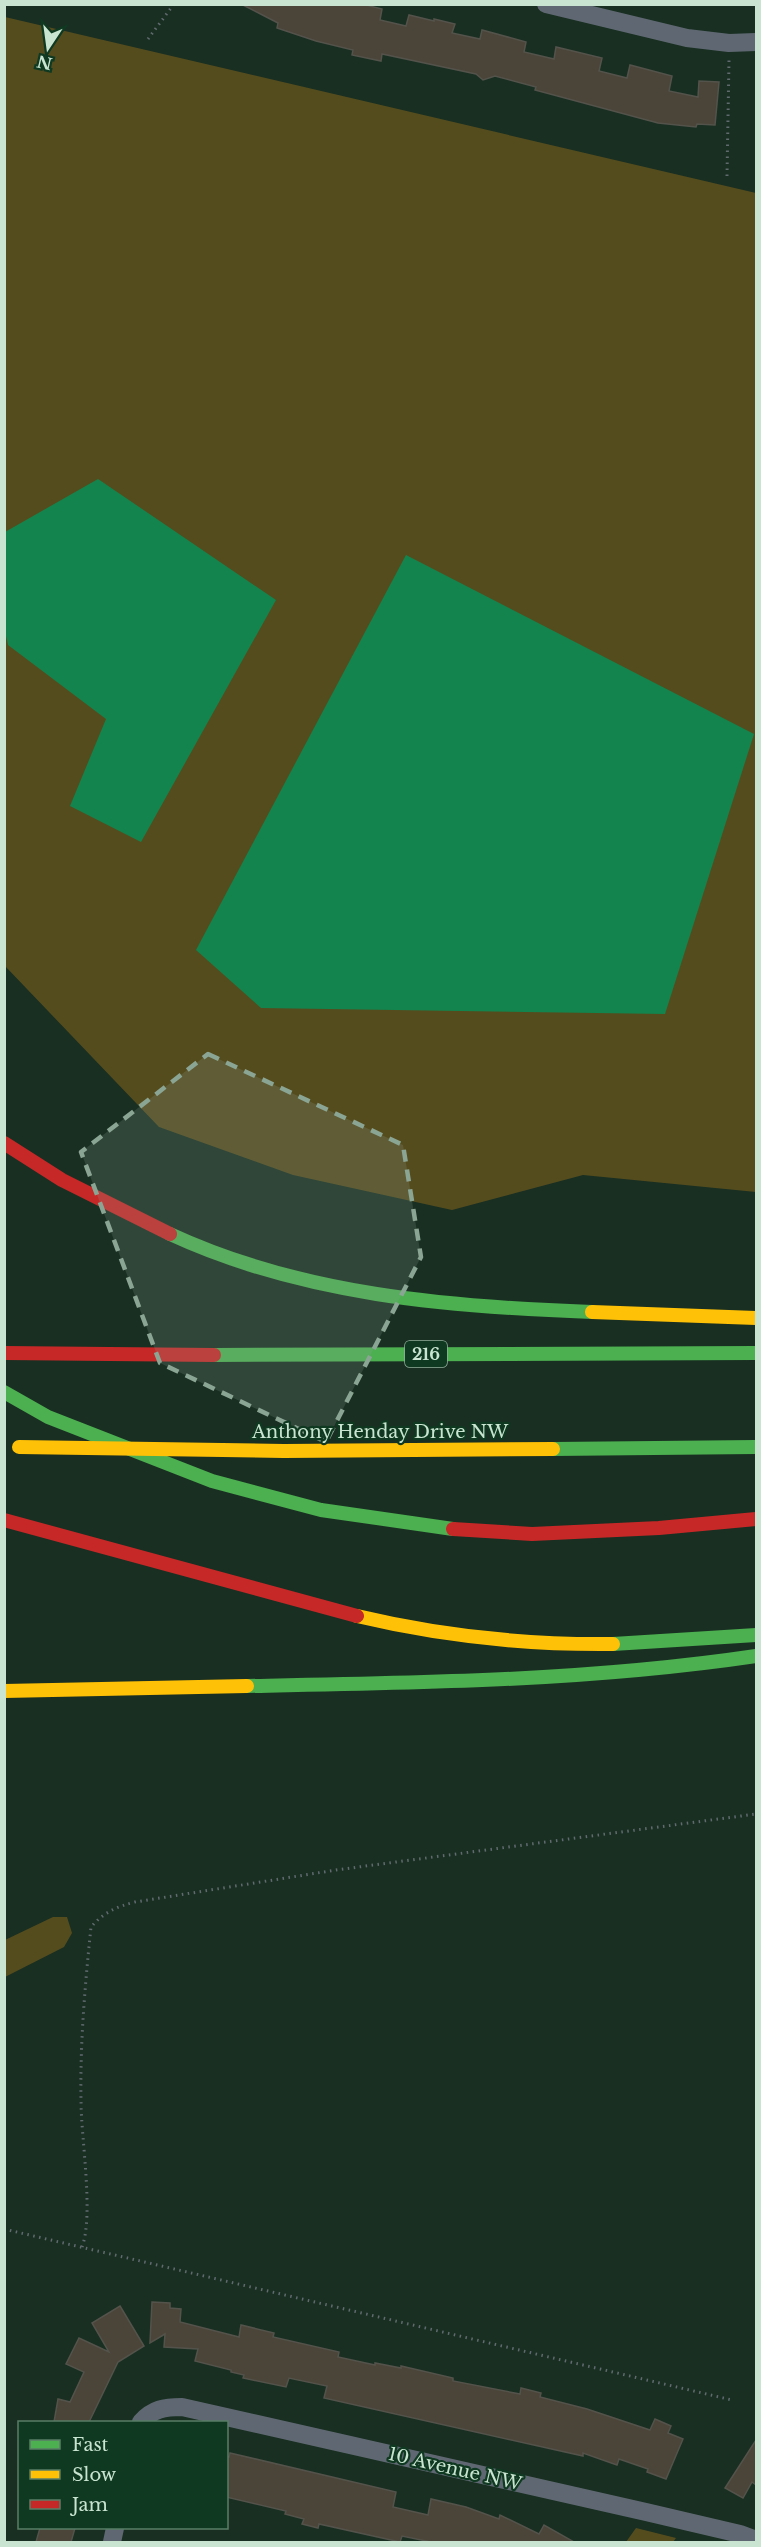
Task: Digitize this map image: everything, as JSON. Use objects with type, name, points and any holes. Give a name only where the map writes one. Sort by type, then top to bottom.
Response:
[{"type":"highway","points":[[4,1143],[22,1156],[93,1196],[183,1241],[267,1270],[411,1299],[496,1307],[756,1318]]},
{"type":"highway","name":"216","points":[[4,1353],[95,1355],[756,1353]]},
{"type":"highway","points":[[4,1392],[48,1417],[212,1481],[259,1496],[321,1510],[431,1527],[532,1534],[659,1528],[756,1520]]},
{"type":"highway","name":"Anthony Henday Drive NW","points":[[12,1447],[284,1451],[756,1447]]},
{"type":"highway","points":[[4,1520],[315,1605],[418,1629],[517,1642],[601,1644],[710,1640],[756,1635]]},
{"type":"highway","points":[[4,1691],[494,1681],[580,1677],[689,1667],[756,1656]]},
{"type":"street","points":[[546,4],[687,38],[729,43],[756,42]]},
{"type":"street","name":"10 Avenue NW","points":[[146,2417],[168,2407],[182,2407],[646,2512],[740,2534],[756,2540]]},
{"type":"path","points":[[148,39],[174,4]]},
{"type":"path","points":[[727,176],[729,43]]},
{"type":"path","points":[[82,2247],[87,2217],[81,2104],[83,2008],[91,1927],[113,1908],[135,1902],[336,1870],[756,1814]]},
{"type":"path","points":[[4,2229],[732,2400]]},
{"type":"highlighted area","points":[[208,1054],[403,1145],[421,1257],[326,1442],[160,1363],[81,1152]]},
{"type":"shaded area","points":[[5,17],[756,193],[756,1192],[583,1175],[452,1210],[293,1175],[159,1127],[5,966]]},
{"type":"shaded area","points":[[98,479],[276,600],[141,842],[70,806],[106,719],[8,645],[4,627],[5,532]]},
{"type":"shaded area","points":[[406,555],[754,734],[665,1014],[261,1008],[196,950]]},
{"type":"shaded area","points":[[53,1917],[67,1917],[72,1933],[64,1947],[5,1977],[5,1940]]},
{"type":"shaded area","points":[[636,2528],[676,2538],[673,2542],[626,2542]]},
{"type":"building","points":[[241,4],[362,4],[382,9],[380,20],[406,26],[409,15],[434,21],[434,19],[455,24],[452,33],[480,39],[482,30],[526,42],[524,52],[554,59],[556,47],[602,58],[599,71],[627,78],[630,65],[672,76],[669,91],[698,97],[699,81],[719,82],[715,125],[697,124],[696,127],[658,123],[535,90],[536,87],[495,76],[483,80],[476,74],[382,54],[381,61],[352,55],[353,50],[277,28],[278,23]]},
{"type":"building","points":[[152,2302],[170,2303],[170,2308],[181,2309],[180,2322],[239,2337],[241,2325],[274,2333],[273,2337],[339,2352],[338,2357],[375,2365],[375,2363],[401,2368],[401,2366],[453,2378],[453,2381],[520,2394],[521,2388],[541,2393],[540,2397],[587,2409],[650,2430],[655,2419],[671,2426],[668,2433],[683,2439],[666,2479],[647,2472],[648,2469],[619,2459],[617,2465],[583,2453],[583,2456],[324,2398],[327,2386],[289,2378],[286,2387],[243,2378],[244,2375],[231,2372],[231,2370],[195,2361],[198,2349],[164,2347],[165,2334],[150,2343]]},
{"type":"building","points":[[120,2306],[144,2346],[118,2362],[89,2421],[54,2421],[58,2399],[70,2402],[84,2372],[66,2364],[79,2338],[109,2352],[92,2323]]},
{"type":"building","points":[[756,2440],[756,2485],[752,2482],[743,2498],[725,2488]]},
{"type":"building","points":[[230,2453],[396,2492],[393,2507],[428,2515],[431,2499],[466,2507],[499,2519],[500,2515],[539,2534],[544,2525],[574,2542],[431,2542],[402,2536],[400,2542],[319,2524],[318,2528],[302,2524],[304,2519],[285,2514],[286,2511],[228,2497]]},
{"type":"building","points":[[40,2529],[75,2529],[71,2542],[36,2542]]},
{"type":"traffic: fast","points":[[170,1234],[220,1255],[271,1271],[377,1294],[484,1306],[592,1312]]},
{"type":"traffic: fast","points":[[214,1355],[756,1353]]},
{"type":"traffic: fast","points":[[4,1392],[48,1417],[212,1481],[321,1510],[453,1529]]},
{"type":"traffic: fast","points":[[553,1449],[756,1447]]},
{"type":"traffic: fast","points":[[613,1644],[756,1635]]},
{"type":"traffic: fast","points":[[247,1686],[438,1682],[566,1676],[756,1656]]},
{"type":"traffic: slow","points":[[592,1312],[756,1318]]},
{"type":"traffic: slow","points":[[19,1447],[284,1451]]},
{"type":"traffic: slow","points":[[284,1451],[553,1449]]},
{"type":"traffic: slow","points":[[357,1616],[420,1629],[484,1638],[549,1643],[613,1644]]},
{"type":"traffic: slow","points":[[4,1691],[247,1686]]},
{"type":"traffic: jam","points":[[4,1143],[62,1180],[170,1234]]},
{"type":"traffic: jam","points":[[4,1353],[214,1355]]},
{"type":"traffic: jam","points":[[453,1529],[532,1534],[659,1528],[756,1519]]},
{"type":"traffic: jam","points":[[4,1520],[357,1616]]}]
